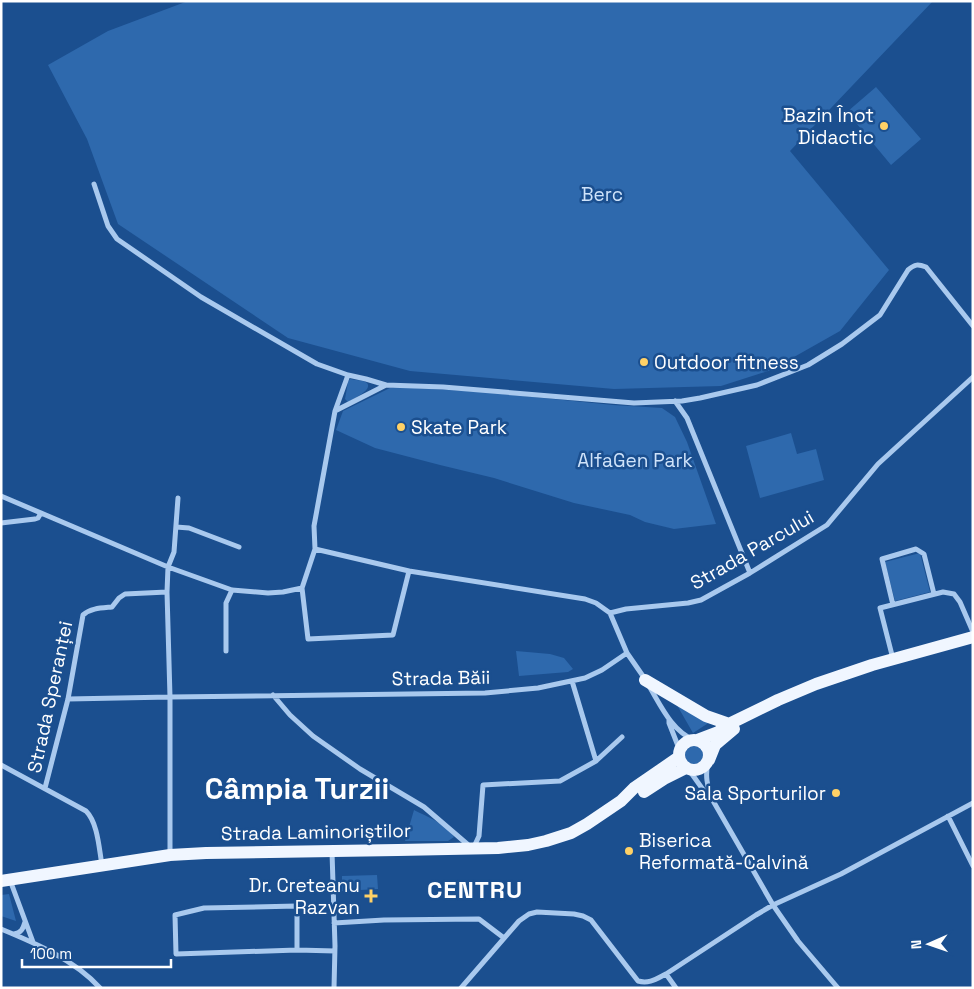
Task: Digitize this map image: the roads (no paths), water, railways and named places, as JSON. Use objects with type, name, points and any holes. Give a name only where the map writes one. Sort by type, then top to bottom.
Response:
[{"type":"main road","points":[[750,714],[715,746],[706,766],[698,770],[688,769],[683,766],[679,754],[685,743],[718,732],[729,724],[778,700],[816,684],[872,665],[973,637]]},
{"type":"main road","points":[[645,680],[706,716],[729,724]]},
{"type":"main road","points":[[696,740],[706,745],[710,755],[708,761]]},
{"type":"main road","name":"Strada Laminoriștilor","points":[[6,880],[170,855],[222,852],[332,852],[498,848],[528,845],[571,833],[587,824],[621,801],[634,788],[679,754]]},
{"type":"main road","name":"Strada Laminoriștilor","points":[[621,801],[640,794],[664,779],[688,769]]},
{"type":"street","points":[[94,184],[108,226],[117,239],[201,298],[316,364],[386,385],[443,387],[634,403],[700,398],[757,385],[808,365],[842,344],[880,315],[908,270],[918,264],[926,267],[973,326]]},
{"type":"street","points":[[348,375],[335,411],[314,526],[315,549],[302,588],[308,639],[393,635],[408,571]]},
{"type":"street","name":"Strada Parcului","points":[[610,613],[626,608],[688,603],[701,600],[750,573],[827,525],[878,464],[973,377]]},
{"type":"street","points":[[335,411],[386,385]]},
{"type":"street","points":[[675,401],[687,418],[750,573]]},
{"type":"street","points":[[1,496],[168,567],[232,590],[268,593],[302,588]]},
{"type":"street","points":[[170,855],[170,697],[167,592],[168,567],[174,552],[178,498]]},
{"type":"street","points":[[1,523],[35,519],[41,513]]},
{"type":"street","points":[[176,527],[189,528],[239,547]]},
{"type":"street","points":[[315,549],[408,571],[585,599],[596,603],[610,613],[627,653],[669,719],[688,738],[696,740]]},
{"type":"street","points":[[893,605],[882,559],[916,549],[924,554],[934,594]]},
{"type":"street","points":[[226,651],[226,603],[232,590]]},
{"type":"street","name":"Strada Speranței","points":[[45,788],[68,700],[83,615],[96,608],[112,607],[125,594],[167,592]]},
{"type":"street","points":[[893,660],[880,608],[943,592],[954,594],[960,602],[973,632]]},
{"type":"street","name":"Strada Băii","points":[[68,700],[485,692],[538,688],[584,678],[602,670],[627,653]]},
{"type":"street","points":[[572,680],[596,761]]},
{"type":"street","points":[[273,695],[290,715],[313,736],[360,769],[424,807],[473,848],[479,836],[483,785],[560,780],[596,761],[622,737]]},
{"type":"street","points":[[669,719],[679,754]]},
{"type":"street","points":[[708,761],[706,773],[712,799],[773,905],[798,941],[838,988]]},
{"type":"street","points":[[1,765],[86,811],[91,816],[94,825],[102,866]]},
{"type":"street","points":[[688,769],[712,799]]},
{"type":"street","points":[[461,988],[519,921],[529,914],[537,912],[574,914],[590,920],[638,981],[646,985],[773,905],[841,874],[973,803]]},
{"type":"street","points":[[948,816],[973,866]]},
{"type":"street","points":[[332,852],[335,951],[334,988]]},
{"type":"street","points":[[6,880],[33,942]]},
{"type":"street","points":[[297,950],[297,906],[204,908],[175,915],[176,954],[297,950],[335,951]]},
{"type":"street","points":[[334,923],[479,918],[504,938]]},
{"type":"street","points":[[13,934],[18,934],[21,931],[25,922]]},
{"type":"street","points":[[2,931],[42,946],[87,974],[100,988]]},
{"type":"street","points":[[666,974],[676,988]]},
{"type":"place","name":"Bazin Înot Didactic","points":[[884,126]]},
{"type":"place","name":"Outdoor fitness","points":[[644,362]]},
{"type":"place","name":"Skate Park","points":[[401,427]]},
{"type":"place","name":"Sala Sporturilor","points":[[836,793]]},
{"type":"place","name":"Biserica Reformată-Calvină","points":[[629,851]]},
{"type":"place","name":"Dr. Creteanu Razvan","points":[[371,896]]},
{"type":"district","name":"Câmpia Turzii","points":[[297,788]]},
{"type":"district","name":"CENTRU","points":[[475,889]]},
{"type":"park label","name":"Berc","points":[[602,194]]},
{"type":"park label","name":"AlfaGen Park","points":[[635,460]]}]
